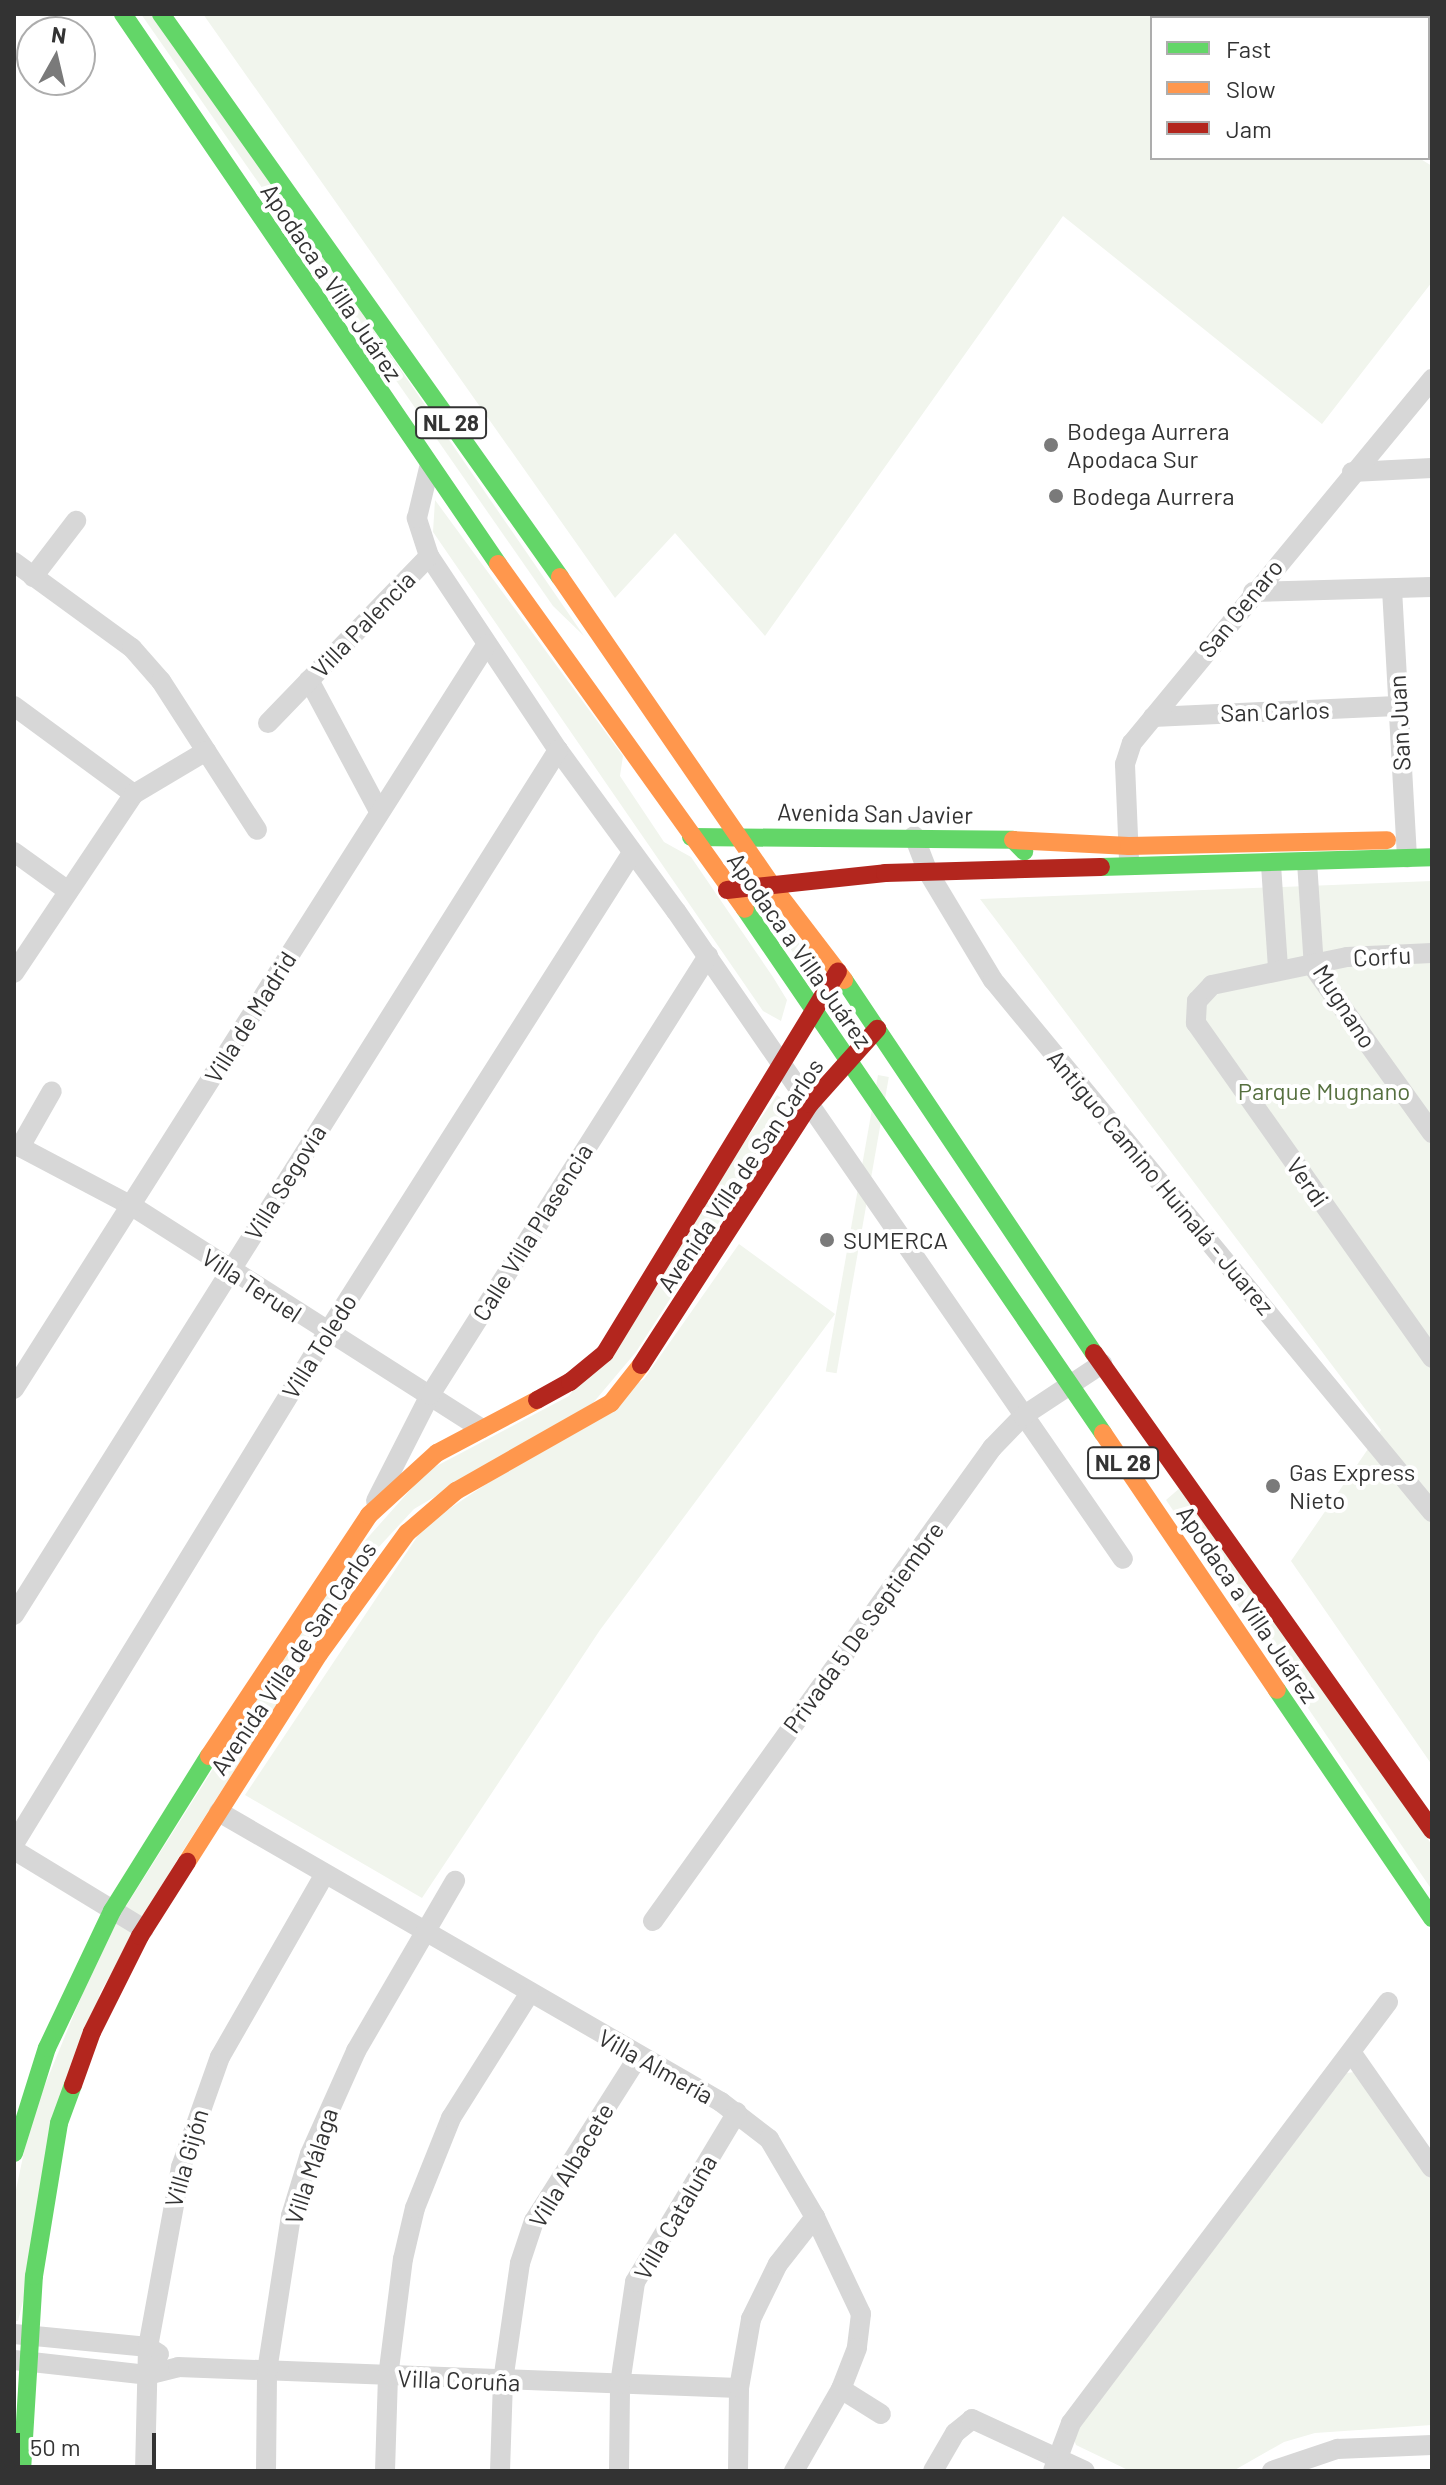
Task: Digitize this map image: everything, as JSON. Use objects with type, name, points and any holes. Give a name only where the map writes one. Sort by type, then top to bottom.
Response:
[{"type":"main road","name":"Apodaca a Villa Juárez","points":[[123,14],[429,468],[814,1008],[1067,1386],[1432,1918]]},
{"type":"main road","name":"Apodaca a Villa Juárez","points":[[161,14],[736,835],[838,971],[1102,1364],[1432,1830]]},
{"type":"main road","points":[[305,286],[337,262]]},
{"type":"main road","name":"Avenida San Javier","points":[[691,837],[914,836],[1129,846],[1406,848]]},
{"type":"main road","points":[[727,890],[928,872],[1271,865],[1406,848],[1432,838]]},
{"type":"main road","points":[[1013,840],[1045,871]]},
{"type":"main road","points":[[1406,848],[1432,857]]},
{"type":"main road","name":"Avenida Villa de San Carlos","points":[[14,2153],[47,2048],[112,1911],[246,1696],[369,1515],[418,1466],[586,1371],[622,1329],[838,971]]},
{"type":"main road","name":"Avenida Villa de San Carlos","points":[[22,2471],[22,2335],[43,2200],[59,2123],[92,2032],[144,1929],[319,1654],[402,1541],[456,1491],[600,1413],[653,1350],[810,1104],[847,1058],[877,1029]]},
{"type":"main road","points":[[622,1329],[653,1350]]},
{"type":"main road","points":[[369,1515],[402,1541]]},
{"type":"street","name":"San Genaro","points":[[1130,868],[1127,751],[1253,592],[1432,379]]},
{"type":"street","name":"Villa Palencia","points":[[268,723],[429,556],[417,518],[429,468]]},
{"type":"street","points":[[1352,472],[1432,468]]},
{"type":"street","points":[[33,577],[76,521]]},
{"type":"street","points":[[429,556],[558,750],[708,956],[1123,1559]]},
{"type":"street","points":[[14,562],[132,648],[161,681],[257,830]]},
{"type":"street","points":[[1253,592],[1432,587]]},
{"type":"street","name":"San Juan","points":[[1392,589],[1406,848]]},
{"type":"street","name":"Villa de Madrid","points":[[14,1389],[487,644]]},
{"type":"street","points":[[309,680],[379,811]]},
{"type":"street","points":[[14,706],[134,794]]},
{"type":"street","name":"San Carlos","points":[[1153,717],[1397,706]]},
{"type":"street","name":"Villa Segovia","points":[[14,1615],[558,750]]},
{"type":"street","points":[[14,973],[134,794],[206,751]]},
{"type":"street","name":"Antiguo Camino Huinalá - Juarez","points":[[914,836],[928,872],[1000,990],[1432,1512]]},
{"type":"street","points":[[14,852],[68,891]]},
{"type":"street","name":"Villa Toledo","points":[[14,1844],[327,1333],[632,853]]},
{"type":"street","name":"Mugnano","points":[[1307,862],[1314,963],[1432,1133]]},
{"type":"street","name":"Mugnano","points":[[1271,865],[1278,968]]},
{"type":"street","name":"Corfu","points":[[1197,1001],[1212,985],[1278,968],[1432,953]]},
{"type":"street","name":"Calle Villa Plasencia","points":[[369,1515],[430,1395],[708,956]]},
{"type":"street","name":"Verdi","points":[[1197,1001],[1196,1023],[1432,1358]]},
{"type":"street","points":[[17,1147],[52,1091]]},
{"type":"street","name":"Villa Teruel","points":[[17,1147],[132,1206],[327,1333],[481,1428]]},
{"type":"street","name":"Privada 5 De Septiembre","points":[[653,1921],[992,1448],[1023,1416],[1102,1364]]},
{"type":"street","name":"Villa Almería","points":[[219,1812],[737,2112],[769,2139],[815,2217],[861,2314],[857,2348],[841,2389],[794,2471]]},
{"type":"street","points":[[14,1850],[144,1929]]},
{"type":"street","name":"Villa Gijón","points":[[145,2471],[148,2347],[171,2203],[201,2103],[233,2034],[325,1874]]},
{"type":"street","name":"Villa Málaga","points":[[266,2471],[267,2371],[291,2216],[310,2154],[340,2080],[455,1881]]},
{"type":"street","points":[[385,2471],[388,2377],[403,2259],[429,2165],[451,2118],[529,1994]]},
{"type":"street","points":[[1056,2464],[1071,2423],[1388,2002]]},
{"type":"street","points":[[1351,2052],[1432,2168]]},
{"type":"street","name":"Villa Albacete","points":[[500,2471],[503,2381],[520,2263],[534,2221],[638,2057]]},
{"type":"street","name":"Villa Cataluña","points":[[619,2471],[620,2384],[635,2282],[737,2112]]},
{"type":"street","points":[[738,2471],[739,2388],[747,2337],[760,2295],[815,2217]]},
{"type":"street","points":[[22,2335],[148,2347],[178,2367]]},
{"type":"street","name":"Villa Coruña","points":[[20,2361],[147,2375],[178,2367],[739,2388]]},
{"type":"street","points":[[841,2389],[881,2414]]},
{"type":"street","points":[[933,2471],[955,2433],[972,2419],[1056,2464],[1085,2471]]},
{"type":"street","points":[[1272,2471],[1337,2449],[1432,2445]]},
{"type":"green space","points":[[141,14],[156,14],[584,636],[553,606]]},
{"type":"green space","points":[[203,14],[1209,14],[1211,16],[1150,16],[1150,160],[1422,160],[1432,166],[1432,282],[1322,424],[1063,216],[765,636],[675,533],[615,598]]},
{"type":"green space","points":[[435,500],[623,756],[620,776],[664,842],[691,857],[773,977],[787,1000],[781,1021],[763,1011],[433,532]]},
{"type":"green space","name":"Parque Mugnano","points":[[1432,881],[1432,1765],[1291,1561],[1381,1430],[980,899]]},
{"type":"green space","points":[[765,893],[824,980],[820,989],[775,928]]},
{"type":"green space","points":[[878,1075],[889,1077],[837,1373],[826,1371]]},
{"type":"green space","points":[[777,1095],[793,1107],[636,1352],[593,1403],[414,1509],[376,1550],[177,1860],[100,1993],[18,2321],[14,2321],[14,2199],[31,2119],[104,1941],[339,1570],[427,1471],[569,1396]]},
{"type":"green space","points":[[739,1244],[835,1314],[600,1630],[422,1898],[245,1795],[425,1525],[644,1379]]},
{"type":"green space","points":[[1181,1487],[1432,1845],[1432,1890],[1166,1500]]},
{"type":"green space","points":[[1354,2072],[1432,2179],[1432,2425],[1315,2433],[1284,2442],[1233,2471],[1130,2471],[1076,2445],[1072,2434],[1347,2073]]},
{"type":"traffic: fast","points":[[123,14],[498,564]]},
{"type":"traffic: fast","points":[[161,14],[560,577]]},
{"type":"traffic: fast","points":[[691,837],[1013,840],[1024,851]]},
{"type":"traffic: fast","points":[[1101,867],[1432,857]]},
{"type":"traffic: fast","points":[[745,909],[1103,1433]]},
{"type":"traffic: fast","points":[[844,980],[1094,1353]]},
{"type":"traffic: fast","points":[[1277,1690],[1432,1918]]},
{"type":"traffic: fast","points":[[14,2153],[47,2048],[112,1911],[209,1756]]},
{"type":"traffic: fast","points":[[22,2471],[34,2276],[59,2123],[73,2085]]},
{"type":"traffic: slow","points":[[498,564],[745,909]]},
{"type":"traffic: slow","points":[[560,577],[773,887],[844,980]]},
{"type":"traffic: slow","points":[[1013,840],[1129,846],[1387,840]]},
{"type":"traffic: slow","points":[[187,1862],[319,1654],[407,1533],[456,1491],[611,1403],[641,1365]]},
{"type":"traffic: slow","points":[[209,1756],[369,1515],[437,1453],[537,1400]]},
{"type":"traffic: slow","points":[[1103,1433],[1277,1690]]},
{"type":"traffic: jam","points":[[727,890],[885,873],[1101,867]]},
{"type":"traffic: jam","points":[[537,1400],[570,1382],[605,1353],[838,971]]},
{"type":"traffic: jam","points":[[641,1365],[810,1104],[877,1029]]},
{"type":"traffic: jam","points":[[1094,1353],[1432,1830]]},
{"type":"traffic: jam","points":[[73,2085],[92,2032],[140,1936],[187,1862]]},
{"type":"place","name":"Bodega Aurrera Apodaca Sur","points":[[1051,445]]},
{"type":"place","name":"Bodega Aurrera","points":[[1056,496]]},
{"type":"place","name":"SUMERCA","points":[[827,1240]]},
{"type":"place","name":"Gas Express Nieto","points":[[1273,1486]]}]
